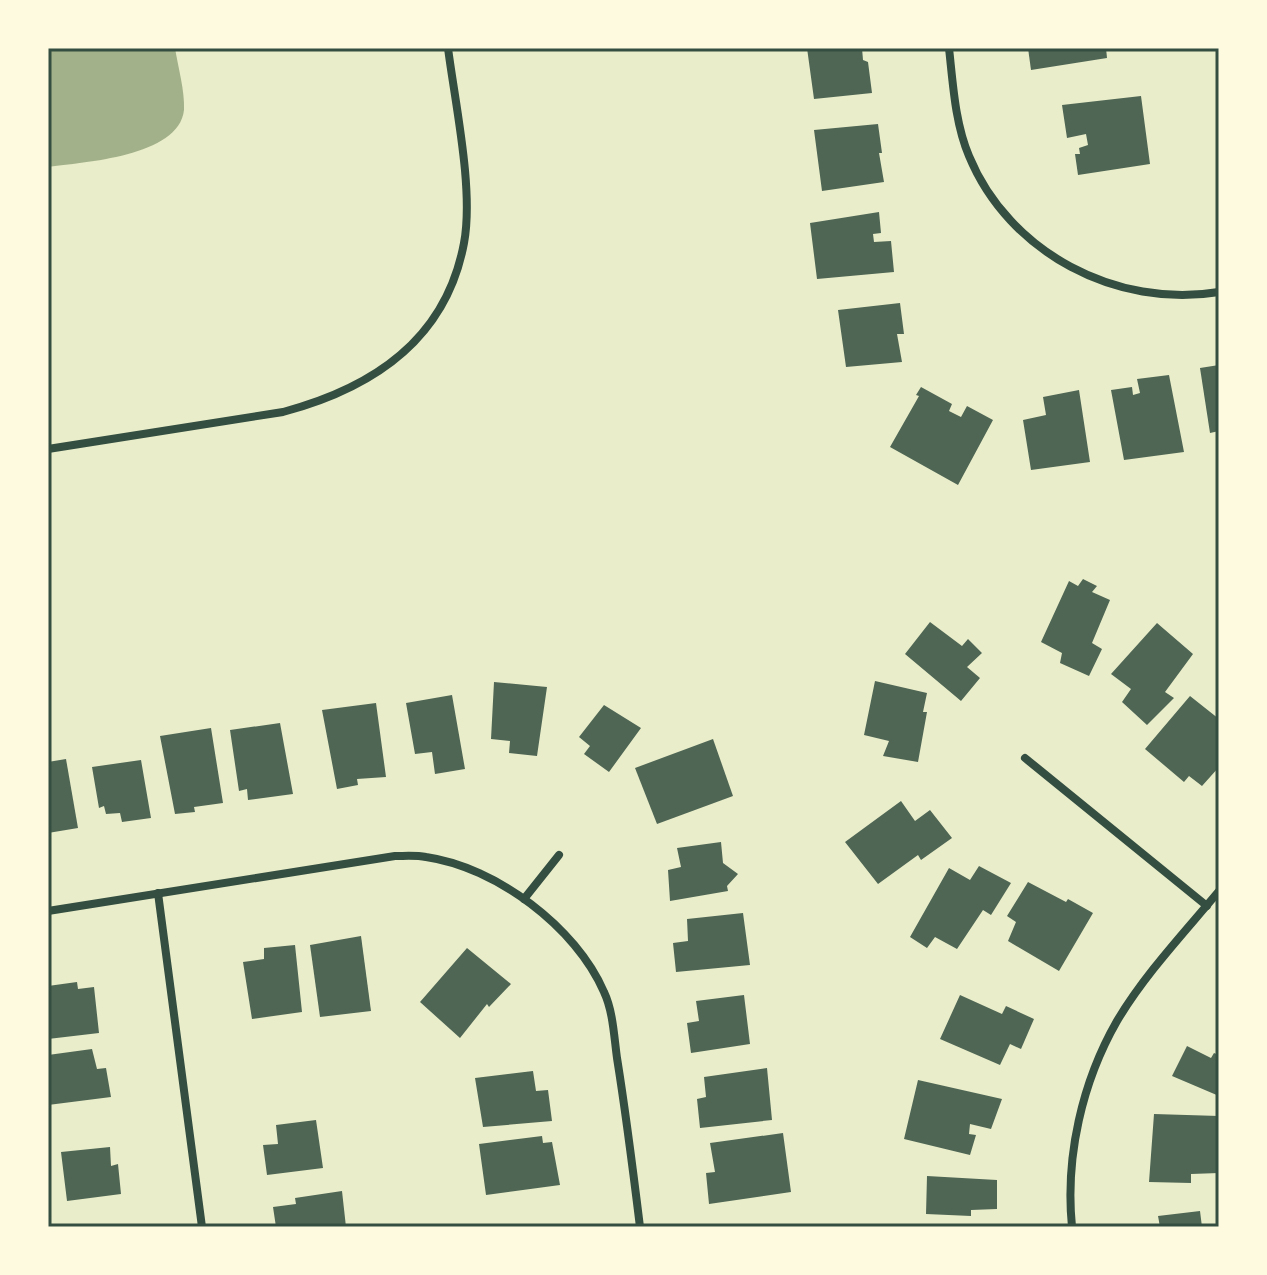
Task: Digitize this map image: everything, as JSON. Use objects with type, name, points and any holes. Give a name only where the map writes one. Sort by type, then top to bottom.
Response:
[{"type":"street","points":[[48,449],[283,412],[321,402],[372,376],[417,342],[438,312],[456,275],[465,241],[465,181],[448,48]]},
{"type":"street","points":[[949,48],[960,127],[967,153],[979,178],[1019,231],[1049,255],[1080,272],[1117,286],[1153,295],[1192,297],[1219,292]]},
{"type":"street","points":[[1025,758],[1207,906]]},
{"type":"street","points":[[524,899],[559,855]]},
{"type":"street","points":[[48,911],[367,859],[425,856],[483,875],[524,899],[566,934],[591,964],[606,995],[640,1227]]},
{"type":"street","points":[[1072,1227],[1070,1183],[1073,1150],[1082,1110],[1101,1053],[1137,991],[1219,891]]},
{"type":"street","points":[[158,893],[202,1227]]},
{"type":"shaded area","points":[[48,48],[175,48],[184,103],[178,126],[166,138],[127,154],[48,167]]},
{"type":"building","points":[[807,48],[862,48],[863,60],[868,62],[872,93],[814,99]]},
{"type":"building","points":[[1028,48],[1106,48],[1107,58],[1031,70]]},
{"type":"building","points":[[1141,96],[1150,164],[1078,175],[1075,154],[1080,154],[1079,148],[1088,145],[1086,134],[1067,138],[1062,105]]},
{"type":"building","points":[[878,124],[884,182],[822,191],[814,130]]},
{"type":"building","points":[[879,212],[881,233],[873,234],[874,242],[891,241],[894,272],[817,279],[810,223]]},
{"type":"building","points":[[900,303],[904,334],[897,334],[902,362],[846,367],[838,310]]},
{"type":"building","points":[[1219,365],[1219,431],[1210,433],[1200,368]]},
{"type":"building","points":[[1169,375],[1184,452],[1124,460],[1111,390],[1132,387],[1133,395],[1140,393],[1137,379]]},
{"type":"building","points":[[921,387],[952,404],[949,411],[961,417],[967,406],[993,420],[958,485],[890,447]]},
{"type":"building","points":[[1079,390],[1090,462],[1031,470],[1023,420],[1046,415],[1043,397]]},
{"type":"building","points":[[1083,579],[1097,586],[1092,592],[1110,600],[1092,643],[1102,649],[1089,676],[1060,663],[1062,653],[1041,642],[1069,581],[1078,586]]},
{"type":"building","points":[[930,622],[962,646],[968,639],[982,653],[967,667],[980,678],[961,701],[905,654]]},
{"type":"building","points":[[1157,623],[1193,654],[1165,692],[1174,698],[1147,725],[1122,702],[1131,689],[1111,674]]},
{"type":"building","points":[[875,681],[927,693],[923,712],[927,712],[918,762],[883,756],[889,741],[864,735]]},
{"type":"building","points":[[494,682],[547,687],[537,756],[509,753],[510,741],[491,739]]},
{"type":"building","points":[[452,695],[465,769],[435,774],[432,752],[415,754],[406,703]]},
{"type":"building","points":[[1190,696],[1219,719],[1219,767],[1202,786],[1189,776],[1184,782],[1145,749]]},
{"type":"building","points":[[376,703],[386,777],[357,779],[358,785],[337,789],[322,710]]},
{"type":"building","points":[[604,705],[641,728],[609,772],[584,754],[590,746],[579,737]]},
{"type":"building","points":[[280,723],[293,794],[248,800],[247,789],[239,791],[230,730]]},
{"type":"building","points":[[211,728],[223,803],[194,807],[195,812],[175,814],[160,736]]},
{"type":"building","points":[[713,739],[733,796],[657,824],[635,768]]},
{"type":"building","points":[[66,759],[78,828],[48,833],[48,762]]},
{"type":"building","points":[[141,760],[151,818],[122,822],[120,813],[106,814],[104,806],[99,808],[92,767]]},
{"type":"building","points":[[901,801],[915,821],[930,810],[952,838],[921,860],[918,855],[878,884],[845,842]]},
{"type":"building","points":[[721,842],[723,863],[738,874],[727,886],[728,891],[670,901],[668,870],[681,867],[677,848]]},
{"type":"building","points":[[979,866],[1011,883],[991,915],[983,910],[957,949],[935,937],[927,948],[910,937],[949,868],[970,880]]},
{"type":"building","points":[[1028,882],[1093,913],[1059,971],[1008,941],[1016,922],[1007,916]]},
{"type":"building","points":[[743,913],[750,965],[676,972],[673,943],[688,941],[687,919]]},
{"type":"building","points":[[361,936],[371,1011],[320,1017],[310,945]]},
{"type":"building","points":[[295,945],[302,1012],[252,1019],[243,962],[264,959],[264,948]]},
{"type":"building","points":[[467,948],[511,984],[489,1007],[487,1004],[460,1038],[420,1002]]},
{"type":"building","points":[[77,982],[78,989],[94,987],[99,1033],[48,1039],[48,986]]},
{"type":"building","points":[[744,995],[750,1044],[691,1053],[687,1023],[699,1021],[696,1001]]},
{"type":"building","points":[[960,995],[1002,1014],[1006,1006],[1034,1019],[1021,1049],[1010,1044],[1000,1065],[940,1039]]},
{"type":"building","points":[[1187,1046],[1211,1058],[1214,1053],[1219,1055],[1219,1096],[1172,1076]]},
{"type":"building","points":[[92,1049],[97,1069],[106,1068],[111,1097],[48,1105],[48,1055]]},
{"type":"building","points":[[767,1068],[772,1120],[700,1128],[697,1099],[706,1097],[704,1077]]},
{"type":"building","points":[[533,1071],[536,1091],[548,1090],[552,1121],[483,1127],[475,1078]]},
{"type":"building","points":[[918,1080],[1002,1099],[991,1129],[970,1124],[969,1134],[976,1135],[970,1155],[904,1139]]},
{"type":"building","points":[[1154,1114],[1219,1116],[1219,1173],[1191,1174],[1191,1183],[1149,1182]]},
{"type":"building","points":[[316,1120],[323,1168],[267,1175],[263,1145],[278,1144],[276,1125]]},
{"type":"building","points":[[783,1133],[791,1192],[709,1204],[706,1173],[715,1172],[710,1143]]},
{"type":"building","points":[[542,1136],[543,1143],[552,1142],[560,1185],[486,1195],[479,1144]]},
{"type":"building","points":[[110,1147],[111,1166],[118,1164],[121,1194],[67,1201],[61,1152]]},
{"type":"building","points":[[927,1176],[997,1180],[997,1209],[971,1210],[971,1216],[926,1214]]},
{"type":"building","points":[[342,1191],[346,1227],[276,1227],[273,1207],[296,1204],[295,1198]]},
{"type":"building","points":[[1200,1211],[1202,1227],[1160,1227],[1158,1216]]}]
